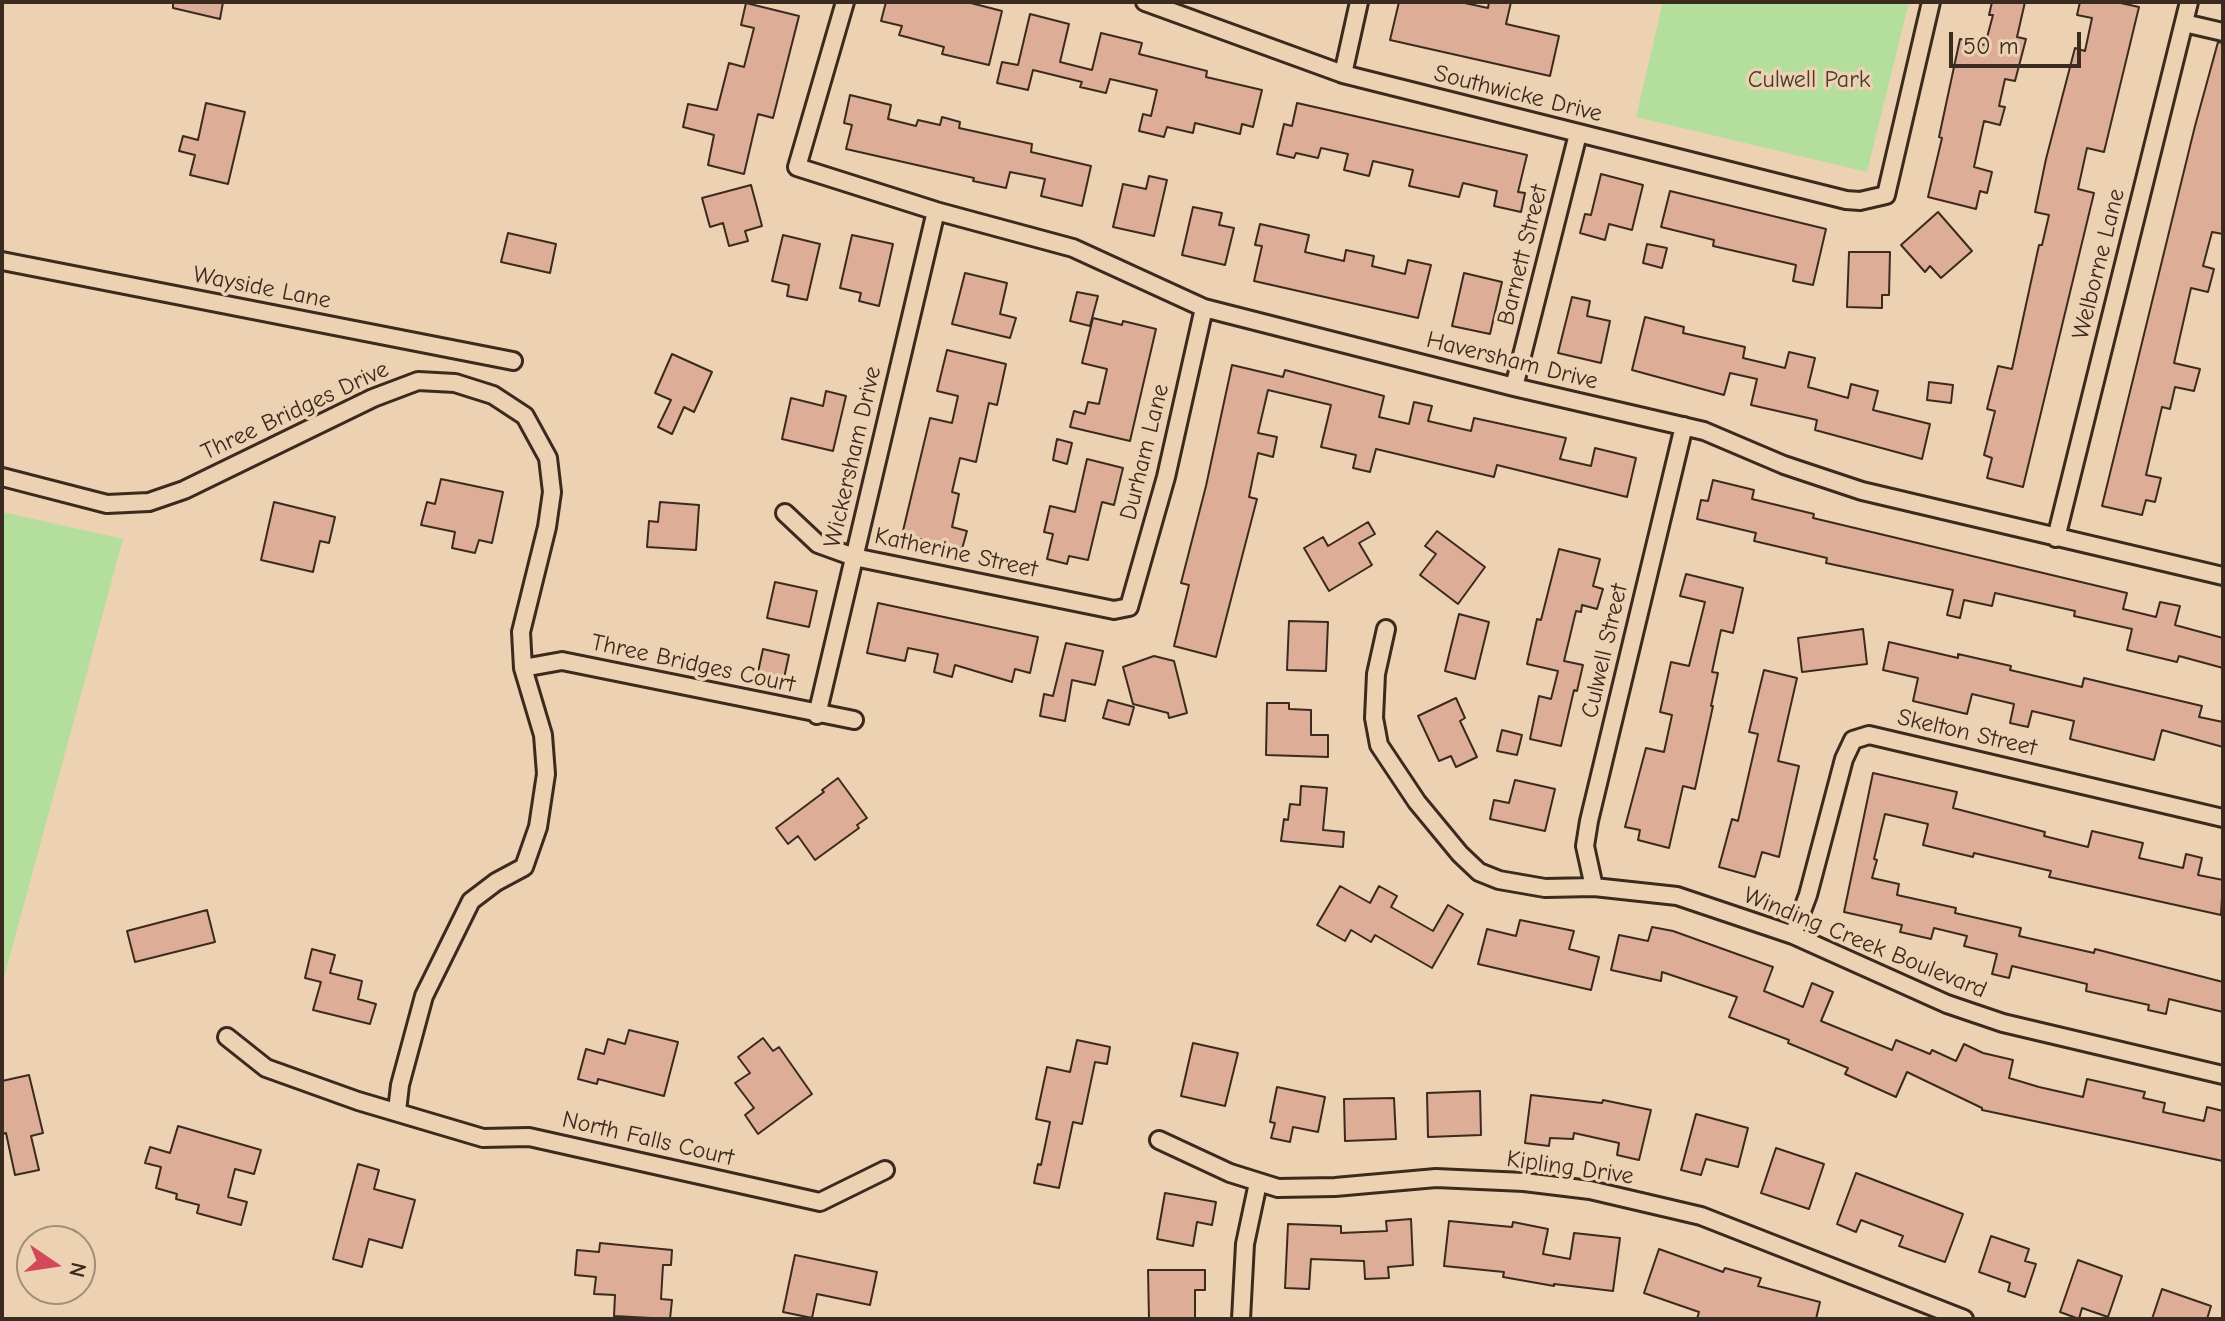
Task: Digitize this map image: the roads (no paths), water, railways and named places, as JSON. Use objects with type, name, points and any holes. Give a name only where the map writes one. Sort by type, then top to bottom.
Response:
[{"type":"street","name":"Haversham Drive","points":[[845,2],[797,167],[936,211],[1073,248],[1204,308],[1514,387],[1704,431],[1784,465],[1862,491],[2223,576]]},
{"type":"street","name":"Southwicke Drive","points":[[1145,2],[1343,74],[1860,201],[1886,195],[1931,2]]},
{"type":"street","points":[[1343,74],[1359,2]]},
{"type":"street","name":"Welborne Lane","points":[[2056,538],[2189,2]]},
{"type":"street","points":[[2184,23],[2223,32]]},
{"type":"street","name":"Barnett Street","points":[[1514,387],[1578,134]]},
{"type":"street","name":"Wickersham Drive","points":[[817,715],[936,211]]},
{"type":"street","name":"Wayside Lane","points":[[2,261],[513,361]]},
{"type":"street","name":"Durham Lane","points":[[1129,607],[1166,477],[1204,308]]},
{"type":"street","name":"Three Bridges Drive","points":[[2,477],[107,504],[149,502],[184,490],[373,398],[418,381],[455,383],[493,395],[525,416],[548,458],[552,492],[547,527],[521,632],[523,668],[543,735],[546,774],[538,827],[524,867],[496,882],[471,901],[424,996],[400,1085],[397,1111]]},
{"type":"street","name":"Culwell Street","points":[[1594,887],[1585,846],[1589,821],[1684,426]]},
{"type":"street","name":"Katherine Street","points":[[785,513],[818,544],[854,557],[1114,610],[1129,607]]},
{"type":"street","name":"Winding Creek Boulevard","points":[[1386,629],[1376,674],[1374,718],[1379,745],[1417,802],[1479,872],[1499,880],[1545,888],[1594,887],[1677,896],[1793,935],[1947,1004],[2003,1023],[2223,1075]]},
{"type":"street","name":"Three Bridges Court","points":[[523,668],[562,661],[817,715],[854,720]]},
{"type":"street","name":"Skelton Street","points":[[1793,935],[1808,895],[1844,759],[1853,740],[1869,735],[2223,818]]},
{"type":"street","name":"North Falls Court","points":[[227,1037],[266,1068],[358,1101],[483,1138],[529,1137],[820,1202],[885,1170]]},
{"type":"street","name":"Kipling Drive","points":[[1159,1140],[1258,1183],[1278,1188],[1335,1187],[1436,1178],[1524,1182],[1590,1190],[1701,1216],[1964,1319]]},
{"type":"street","points":[[1241,1319],[1245,1244],[1258,1183]]},
{"type":"park label","name":"Culwell Park","points":[[1809,80]]}]
